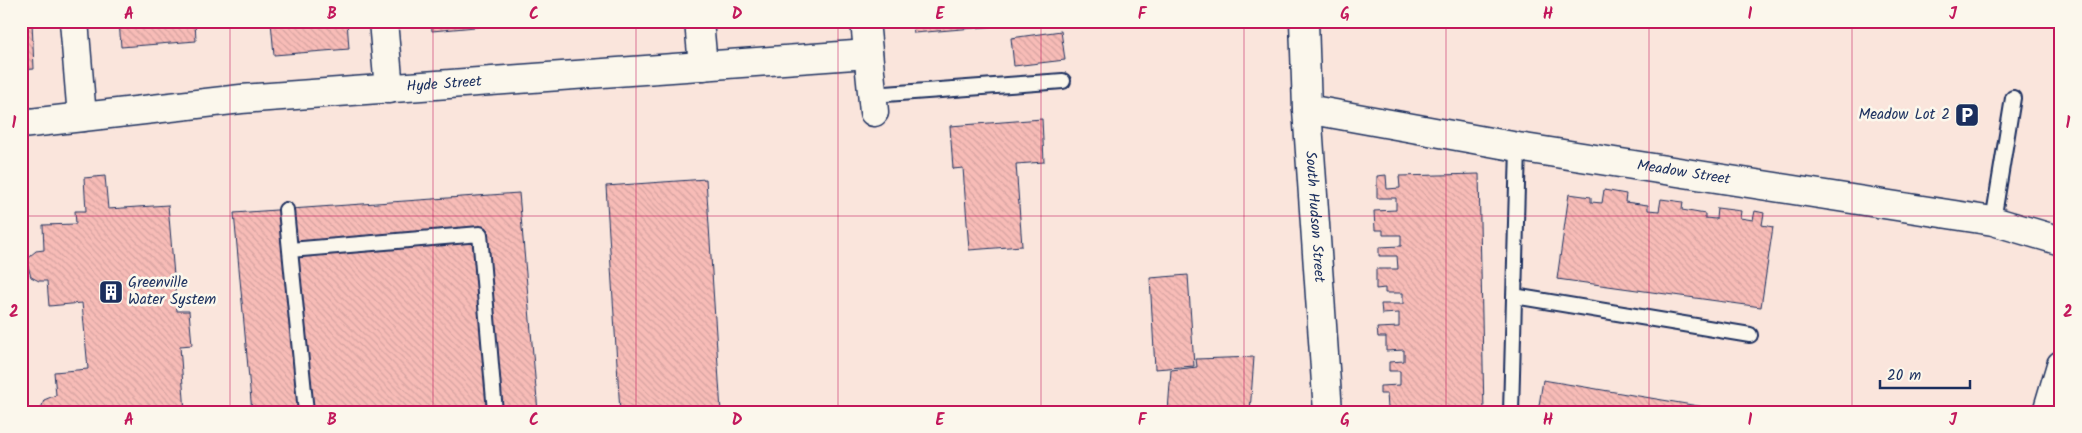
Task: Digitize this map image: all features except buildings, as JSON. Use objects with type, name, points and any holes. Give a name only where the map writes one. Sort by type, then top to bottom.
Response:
[{"type":"street","points":[[74,21],[82,117]]},
{"type":"street","points":[[383,21],[388,89]]},
{"type":"street","points":[[699,21],[702,66]]},
{"type":"street","points":[[865,21],[873,103]]},
{"type":"street","name":"South Hudson Street","points":[[1304,21],[1307,109],[1328,412]]},
{"type":"street","name":"Hyde Street","points":[[21,124],[242,100],[868,54]]},
{"type":"street","name":"Meadow Street","points":[[1307,109],[1518,147],[1993,221],[2061,241]]},
{"type":"street","points":[[2047,412],[2061,365]]},
{"type":"lane","points":[[873,103],[1063,81]]},
{"type":"lane","points":[[1993,221],[2013,98]]},
{"type":"lane","points":[[1511,412],[1518,147]]},
{"type":"lane","points":[[286,210],[306,412]]},
{"type":"lane","points":[[290,250],[480,234],[495,412]]},
{"type":"lane","points":[[1514,296],[1750,335]]},
{"type":"place","name":"Meadow Lot 2","points":[[1967,115]]},
{"type":"place","name":"Greenville Water System","points":[[111,292]]}]
